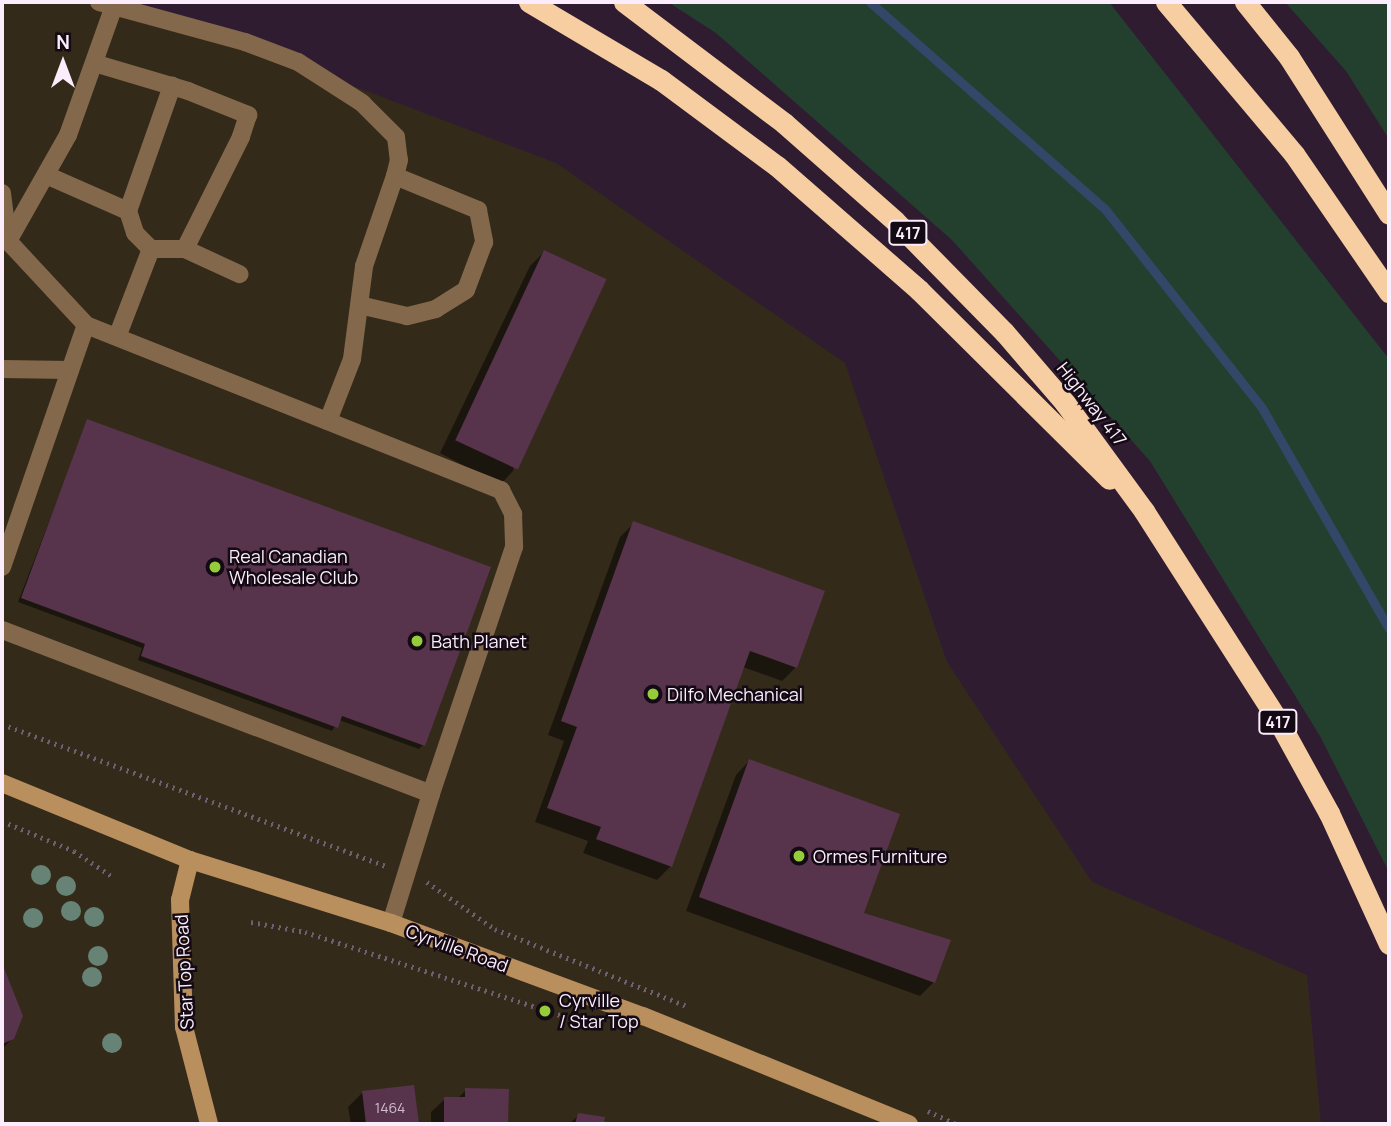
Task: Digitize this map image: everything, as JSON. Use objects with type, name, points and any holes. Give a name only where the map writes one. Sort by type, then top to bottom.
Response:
[{"type":"highway","points":[[529,2],[661,80],[777,166],[919,290],[1049,424],[1144,511]]},
{"type":"highway","name":"Highway 417","points":[[624,2],[784,123],[895,221],[996,323],[1065,402],[1144,511],[1307,772],[1389,944]]},
{"type":"highway","points":[[1166,2],[1294,154],[1389,292]]},
{"type":"highway","points":[[1245,2],[1289,57],[1389,215]]},
{"type":"main road","name":"Cyrville Road","points":[[2,783],[190,860],[391,923],[736,1052],[909,1124]]},
{"type":"main road","name":"Star Top Road","points":[[190,860],[180,900],[184,1027],[209,1124]]},
{"type":"lane","points":[[8,241],[68,135],[94,63],[107,4],[245,42],[298,62],[362,103],[396,137],[399,160],[364,266],[352,359],[328,421]]},
{"type":"lane","points":[[94,63],[172,86],[248,115],[241,137],[185,249]]},
{"type":"lane","points":[[172,86],[128,211],[135,233],[151,249],[185,249],[239,274]]},
{"type":"lane","points":[[46,175],[128,211]]},
{"type":"lane","points":[[359,305],[407,316],[436,309],[466,290],[484,242],[478,210],[395,176]]},
{"type":"lane","points":[[2,193],[8,241],[86,325],[501,490],[513,514],[514,547],[391,923]]},
{"type":"lane","points":[[117,337],[151,249]]},
{"type":"lane","points":[[2,567],[86,325]]},
{"type":"lane","points":[[2,369],[70,370]]},
{"type":"lane","points":[[2,630],[431,794]]},
{"type":"path","points":[[2,724],[274,828],[408,874],[495,929],[695,1009]]},
{"type":"path","points":[[2,821],[74,851],[113,877]]},
{"type":"path","points":[[251,922],[305,932],[607,1030]]},
{"type":"path","points":[[921,1108],[956,1124]]},
{"type":"shaded area","points":[[2,2],[131,2],[556,163],[845,363],[947,662],[1092,882],[1307,975],[1321,1124],[2,1124]]},
{"type":"green space","points":[[668,2],[1109,2],[1389,359],[1389,872],[1320,736],[1150,461],[952,240],[716,33]]},
{"type":"green space","points":[[1285,2],[1389,2],[1389,139],[1346,71]]},
{"type":"building","points":[[544,250],[607,279],[518,469],[455,440]]},
{"type":"building","name":"Real Canadian Wholesale Club","points":[[87,419],[491,567],[425,746],[342,716],[338,728],[141,656],[145,644],[21,598]]},
{"type":"building","name":"Dilfo Mechanical","points":[[633,521],[825,591],[797,668],[750,651],[672,867],[596,839],[601,827],[547,808],[577,727],[561,721]]},
{"type":"building","name":"Ormes Furniture","points":[[749,759],[900,814],[864,913],[951,940],[935,983],[699,897]]},
{"type":"building","points":[[2,963],[23,1016],[14,1039],[2,1044]]},
{"type":"building","points":[[414,1085],[419,1124],[366,1124],[362,1091]]},
{"type":"building","points":[[465,1088],[509,1089],[508,1124],[444,1124],[444,1097],[465,1097]]},
{"type":"building","points":[[578,1113],[605,1117],[604,1121],[612,1124],[575,1124]]},
{"type":"waterway","points":[[870,2],[1105,209],[1262,408],[1389,629]]},
{"type":"place","name":"Real Canadian Wholesale Club","points":[[215,567]]},
{"type":"place","name":"Bath Planet","points":[[417,641]]},
{"type":"place","name":"Dilfo Mechanical","points":[[653,694]]},
{"type":"place","name":"Ormes Furniture","points":[[799,856]]},
{"type":"place","name":"Cyrville / Star Top","points":[[545,1011]]}]
